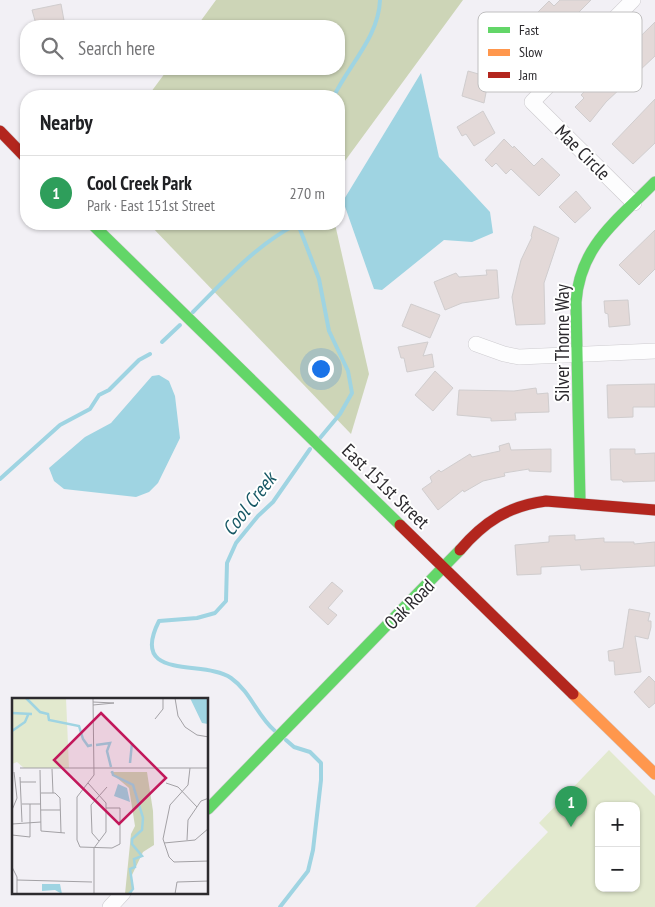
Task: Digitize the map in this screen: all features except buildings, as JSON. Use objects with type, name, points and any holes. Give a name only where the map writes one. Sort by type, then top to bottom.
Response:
[{"type":"street","name":"Mae Circle","points":[[621,12],[633,0]]},
{"type":"street","name":"Mae Circle","points":[[542,92],[532,102],[634,203]]},
{"type":"street","points":[[0,132],[20,152]]},
{"type":"street","name":"Silver Thorne Way","points":[[580,503],[576,302],[580,270],[586,256],[594,245],[655,182]]},
{"type":"street","name":"East 151st Street","points":[[98,230],[230,361],[290,417],[655,774]]},
{"type":"street","points":[[476,344],[504,354],[519,356],[655,351]]},
{"type":"street","name":"Oak Road","points":[[209,808],[445,568],[480,528],[505,510],[529,502],[580,503],[655,510]]},
{"type":"street","points":[[110,907],[122,894]]},
{"type":"green space","points":[[216,0],[463,0],[345,161],[345,90],[152,90],[164,75],[345,75],[345,20],[201,20]]},
{"type":"green space","points":[[155,230],[336,230],[369,374],[351,434]]},
{"type":"green space","points":[[609,750],[655,796],[655,907],[475,907],[548,832],[539,823]]},
{"type":"water","points":[[421,73],[439,157],[490,212],[493,233],[472,242],[444,240],[382,290],[374,289],[345,207],[345,198]]},
{"type":"water","points":[[159,375],[169,381],[175,396],[180,438],[158,483],[149,492],[136,497],[64,489],[54,481],[49,468],[85,437],[111,423],[152,376]]},
{"type":"waterway","name":"Cool Creek","points":[[337,90],[369,38],[378,13],[380,0]]},
{"type":"waterway","points":[[193,312],[229,275],[255,252],[286,230]]},
{"type":"waterway","name":"Cool Creek","points":[[300,230],[319,279],[329,331],[348,371],[352,393],[340,414],[320,438]]},
{"type":"waterway","points":[[162,342],[180,325]]},
{"type":"waterway","points":[[0,479],[60,425],[90,409],[99,395],[109,390],[139,360],[150,354]]},
{"type":"waterway","name":"Cool Creek","points":[[275,731],[263,718],[244,690],[231,678],[219,673],[161,661],[154,653],[152,640],[159,621],[197,618],[215,613],[226,601],[227,563],[236,543],[258,516],[273,502],[310,449]]},
{"type":"waterway","name":"Cool Creek","points":[[280,907],[308,871],[313,850],[321,780],[321,763],[310,752],[294,747],[286,740]]},
{"type":"traffic: fast","points":[[580,503],[576,302],[579,282],[593,249],[603,235],[655,182]]},
{"type":"traffic: fast","points":[[98,230],[400,525]]},
{"type":"traffic: fast","points":[[209,808],[460,550]]},
{"type":"traffic: slow","points":[[573,694],[655,774]]},
{"type":"traffic: jam","points":[[0,131],[20,152]]},
{"type":"traffic: jam","points":[[460,550],[478,531],[498,517],[508,511],[532,503],[546,501],[655,510]]},
{"type":"traffic: jam","points":[[400,525],[573,694]]},
{"type":"place","name":"Cool Creek Park","points":[[571,827]]}]
